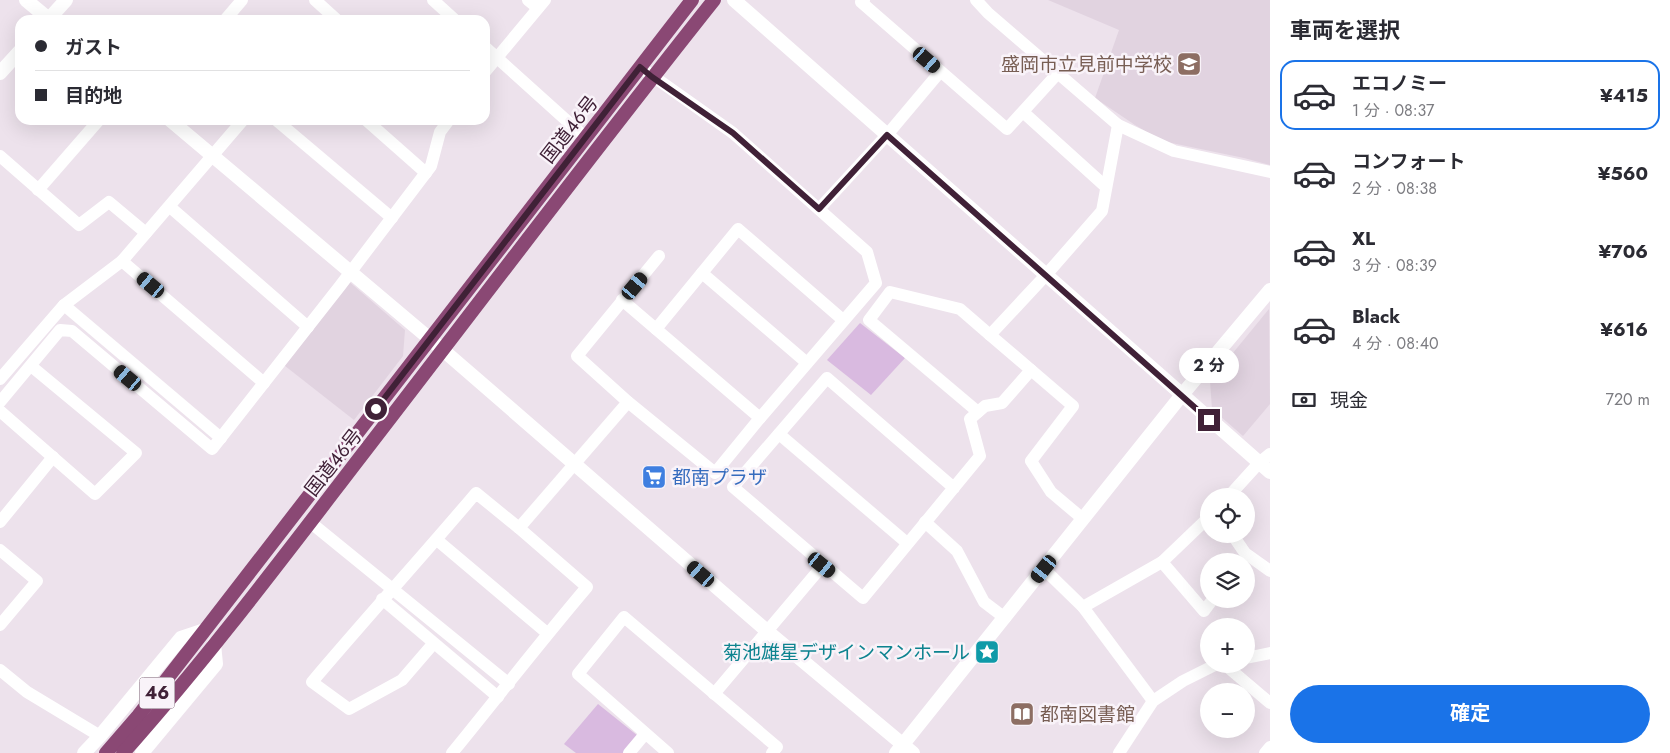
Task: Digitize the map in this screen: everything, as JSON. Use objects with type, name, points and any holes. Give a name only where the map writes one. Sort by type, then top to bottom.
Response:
[{"type":"highway","name":"国道46号","points":[[106,753],[206,630],[692,0]]},
{"type":"highway","name":"国道46号","points":[[123,753],[214,644],[310,522],[652,77],[714,0]]},
{"type":"street","points":[[26,0],[43,15]]},
{"type":"street","points":[[53,15],[66,0]]},
{"type":"street","points":[[229,15],[242,0]]},
{"type":"street","points":[[315,0],[332,15]]},
{"type":"street","points":[[433,0],[450,15]]},
{"type":"street","points":[[734,0],[1181,396],[1266,463],[1237,488]]},
{"type":"street","points":[[864,0],[861,2],[1007,129],[1058,74]]},
{"type":"street","points":[[976,0],[988,13],[1118,125],[1174,150],[1270,172]]},
{"type":"street","points":[[490,65],[537,3]]},
{"type":"street","points":[[490,52],[586,138]]},
{"type":"street","points":[[0,73],[15,56]]},
{"type":"street","points":[[640,67],[733,133],[868,252],[876,283],[715,473],[628,402],[577,356],[660,256]]},
{"type":"street","points":[[819,209],[887,135],[940,72]]},
{"type":"street","points":[[1023,112],[1106,187]]},
{"type":"street","points":[[38,190],[95,125]]},
{"type":"street","points":[[176,125],[443,350],[904,750],[1005,618],[1181,396],[1270,290]]},
{"type":"street","points":[[0,379],[64,305],[122,261],[239,125]]},
{"type":"street","points":[[282,125],[392,218]]},
{"type":"street","points":[[372,125],[426,173]]},
{"type":"street","points":[[0,402],[60,330],[72,331],[212,449],[432,166],[440,132],[445,125]]},
{"type":"street","points":[[990,335],[1046,276],[1102,211],[1118,125]]},
{"type":"street","points":[[0,156],[79,226],[109,202],[146,233]]},
{"type":"street","points":[[170,207],[308,327]]},
{"type":"street","points":[[656,329],[738,229],[843,320]]},
{"type":"street","points":[[122,261],[264,382]]},
{"type":"street","points":[[702,272],[807,363]]},
{"type":"street","points":[[978,412],[869,320],[890,292],[960,309],[1073,406],[1031,461],[1051,492],[1084,519]]},
{"type":"street","points":[[622,300],[760,418]]},
{"type":"street","points":[[64,305],[221,438]]},
{"type":"street","points":[[0,411],[96,494],[136,453],[31,366]]},
{"type":"street","points":[[954,488],[826,378],[734,487],[822,565],[863,598],[907,543],[954,488],[980,456],[970,419],[985,406],[1002,403],[1031,370]]},
{"type":"street","points":[[519,528],[628,402]]},
{"type":"street","points":[[779,434],[907,543]]},
{"type":"street","points":[[0,522],[53,457]]},
{"type":"street","points":[[433,644],[402,680],[349,709],[312,682],[382,599],[437,540],[476,493],[587,587],[452,753]]},
{"type":"street","points":[[310,522],[509,684]]},
{"type":"street","points":[[925,522],[957,551],[984,602],[1005,618]]},
{"type":"street","points":[[1083,607],[1162,562],[1200,526]]},
{"type":"street","points":[[437,540],[548,633]]},
{"type":"street","points":[[0,550],[37,581],[0,625]]},
{"type":"street","points":[[1162,562],[1200,606]]},
{"type":"street","points":[[1255,564],[1270,571]]},
{"type":"street","points":[[714,694],[822,565]]},
{"type":"street","points":[[1044,569],[1083,607],[1153,701]]},
{"type":"street","points":[[382,599],[498,697]]},
{"type":"street","points":[[668,753],[578,674],[624,617],[778,747],[772,753]]},
{"type":"street","points":[[84,753],[181,638],[206,630]]},
{"type":"street","points":[[142,753],[216,664],[214,644]]},
{"type":"street","points":[[1255,656],[1270,653]]},
{"type":"street","points":[[0,670],[27,692],[100,736]]},
{"type":"street","points":[[1118,753],[1153,701],[1183,681],[1200,672]]},
{"type":"street","points":[[1235,673],[1270,703]]},
{"type":"street","points":[[629,753],[645,734]]},
{"type":"street","points":[[1265,753],[1270,747]]},
{"type":"shaded area","name":"盛岡市立見前中学校","points":[[1048,0],[1270,0],[1270,165],[1162,141],[1095,98],[1119,30]]},
{"type":"shaded area","points":[[346,279],[405,330],[403,356],[354,420],[280,362]]},
{"type":"shaded area","points":[[1269,309],[1270,404],[1243,436],[1212,409],[1210,381]]},
{"type":"shaded area","points":[[860,323],[905,358],[871,395],[827,360]]},
{"type":"shaded area","points":[[598,704],[638,736],[623,753],[576,753],[564,744]]},
{"type":"place","name":"盛岡市立見前中学校","points":[[1189,64]]},
{"type":"place","name":"都南プラザ","points":[[654,477]]},
{"type":"place","name":"菊池雄星デザインマンホール","points":[[987,652]]},
{"type":"place","name":"都南図書館","points":[[1022,714]]},
{"type":"route","points":[[376,409],[640,67],[733,133],[819,209],[887,135],[1209,420]]}]
